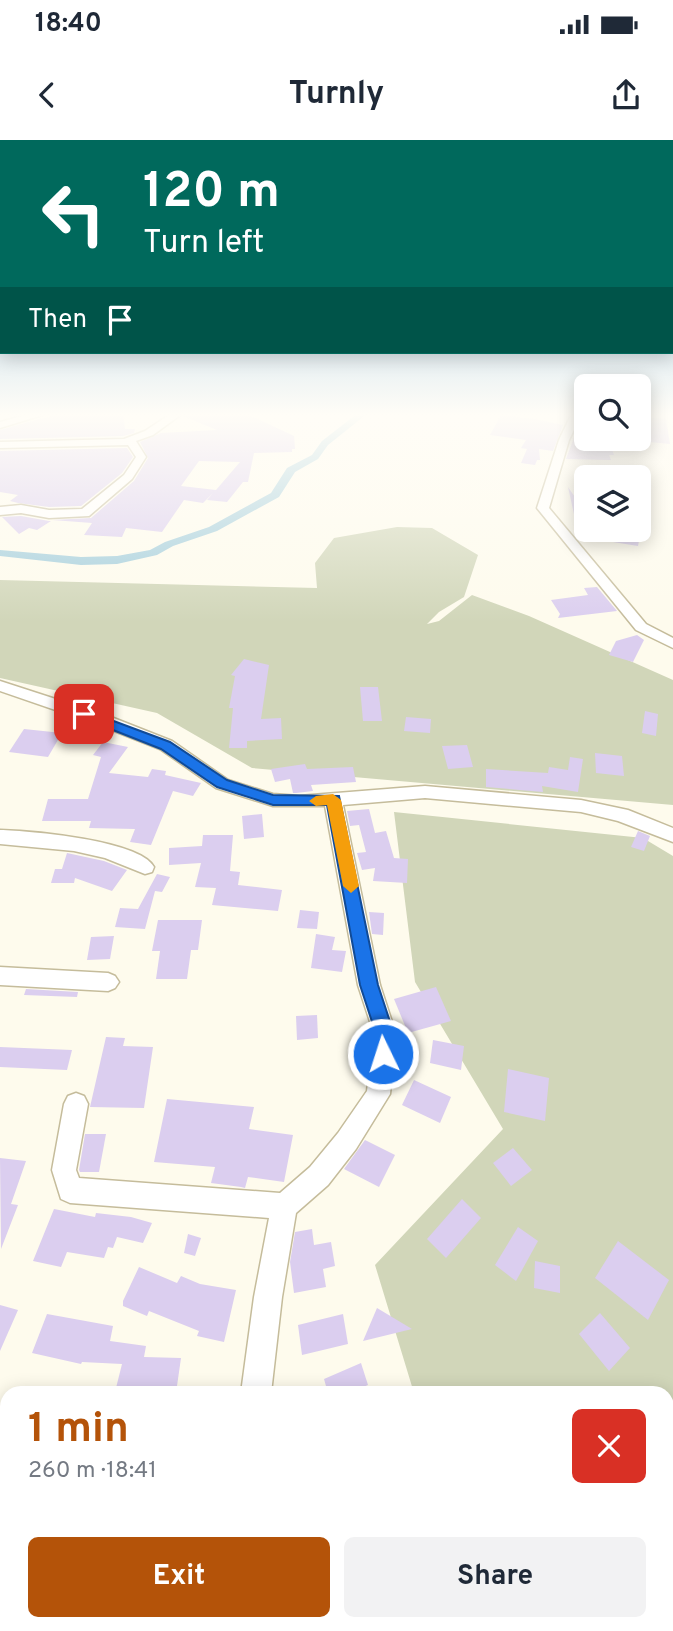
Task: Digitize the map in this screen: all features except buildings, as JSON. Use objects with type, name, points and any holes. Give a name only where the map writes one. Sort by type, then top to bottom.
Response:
[{"type":"street","points":[[0,511],[21,509],[49,514],[85,513],[121,483]]},
{"type":"street","points":[[551,483],[543,508],[641,627],[673,644]]},
{"type":"street","points":[[0,686],[105,721],[166,745],[222,784],[273,800],[333,800],[425,792],[581,806],[622,815],[673,835]]},
{"type":"street","points":[[257,1386],[268,1297],[284,1206],[319,1176],[347,1141],[378,1094],[385,1034],[369,985],[333,800]]},
{"type":"street","points":[[0,837],[58,840],[92,846],[145,867]]},
{"type":"street","points":[[0,976],[108,982]]},
{"type":"street","points":[[76,1104],[64,1170],[70,1190],[284,1206]]},
{"type":"green space","points":[[397,527],[432,528],[478,555],[464,597],[439,612],[427,624],[439,621],[472,595],[529,616],[673,680],[673,805],[252,768],[157,713],[0,678],[0,580],[317,588],[315,563],[334,538]]},
{"type":"green space","points":[[394,812],[643,838],[673,856],[673,1386],[412,1386],[375,1265],[503,1129],[415,982]]},
{"type":"waterway","points":[[0,553],[81,561],[117,560],[153,553],[169,544],[213,529],[275,495],[283,483]]},
{"type":"slow traffic","points":[[316,801],[333,800],[351,886]]},
{"type":"route","points":[[84,714],[166,745],[222,784],[273,800],[333,800],[369,985],[385,1034],[383,1054]]}]
